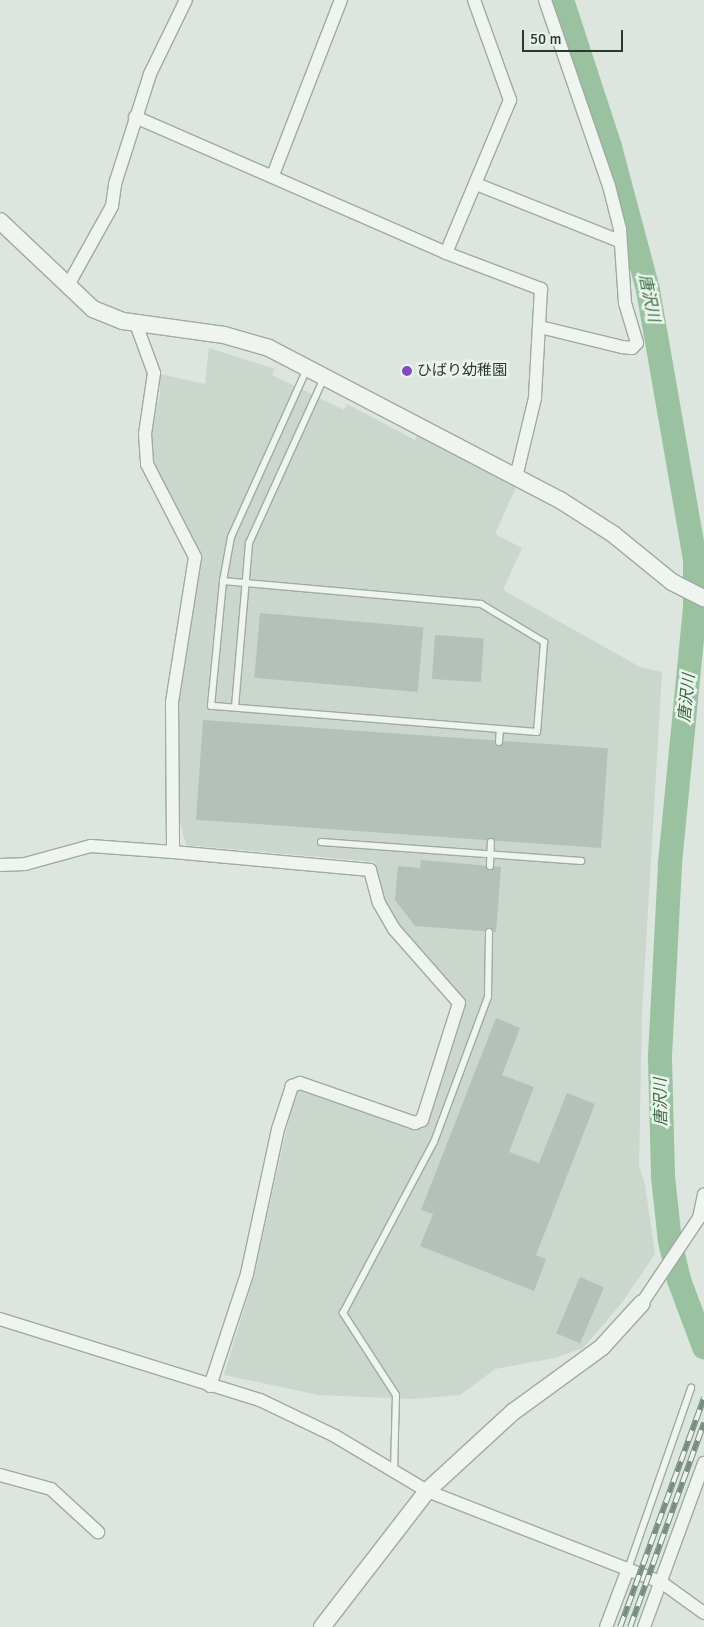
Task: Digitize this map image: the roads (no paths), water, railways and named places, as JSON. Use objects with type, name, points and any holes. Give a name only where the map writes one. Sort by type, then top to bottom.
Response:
[{"type":"street","points":[[67,287],[112,206],[135,117],[150,74],[186,0]]},
{"type":"street","points":[[272,176],[341,0]]},
{"type":"street","points":[[446,253],[510,100],[474,0]]},
{"type":"street","points":[[540,327],[622,347],[636,346],[638,339],[624,297],[619,241],[620,229],[609,186],[545,0]]},
{"type":"street","points":[[135,117],[446,253],[541,288],[535,398],[516,477]]},
{"type":"street","points":[[476,184],[619,241]]},
{"type":"street","points":[[0,221],[67,287],[93,309],[136,324],[244,340],[308,368],[516,477],[613,534],[686,589],[704,598]]},
{"type":"street","points":[[136,324],[154,373],[145,434],[147,464],[195,557],[172,702],[173,852]]},
{"type":"street","points":[[0,865],[25,864],[91,846],[370,870],[379,904],[394,929],[459,1003],[422,1120],[416,1123],[300,1083],[292,1086],[278,1129],[247,1274],[210,1386]]},
{"type":"street","points":[[322,1627],[427,1491],[513,1412],[602,1347],[642,1303],[701,1219],[704,1195]]},
{"type":"street","points":[[0,1319],[210,1386],[260,1400],[335,1436],[427,1491],[661,1582],[704,1613]]},
{"type":"street","points":[[644,1627],[704,1463]]},
{"type":"street","points":[[0,1475],[50,1489],[98,1532]]},
{"type":"street","points":[[606,1627],[628,1568]]},
{"type":"lane","points":[[223,581],[481,604],[544,642],[537,732],[211,706],[223,581],[240,510],[308,368]]},
{"type":"lane","points":[[235,707],[244,583],[249,543],[258,517],[324,377]]},
{"type":"lane","points":[[499,742],[500,729]]},
{"type":"lane","points":[[321,842],[581,861]]},
{"type":"lane","points":[[490,866],[491,842]]},
{"type":"lane","points":[[394,1471],[396,1395],[343,1313],[437,1132],[488,997],[489,932]]},
{"type":"lane","points":[[628,1568],[691,1388]]},
{"type":"waterway","name":"唐沢川","points":[[562,0],[610,147],[648,290],[695,558],[695,608],[670,865],[660,1059],[663,1177],[670,1241],[679,1280],[704,1347]]},
{"type":"railway","points":[[620,1627],[704,1398]]},
{"type":"railway","points":[[630,1627],[704,1423]]},
{"type":"place","name":"ひばり幼稚園","points":[[407,371]]}]
